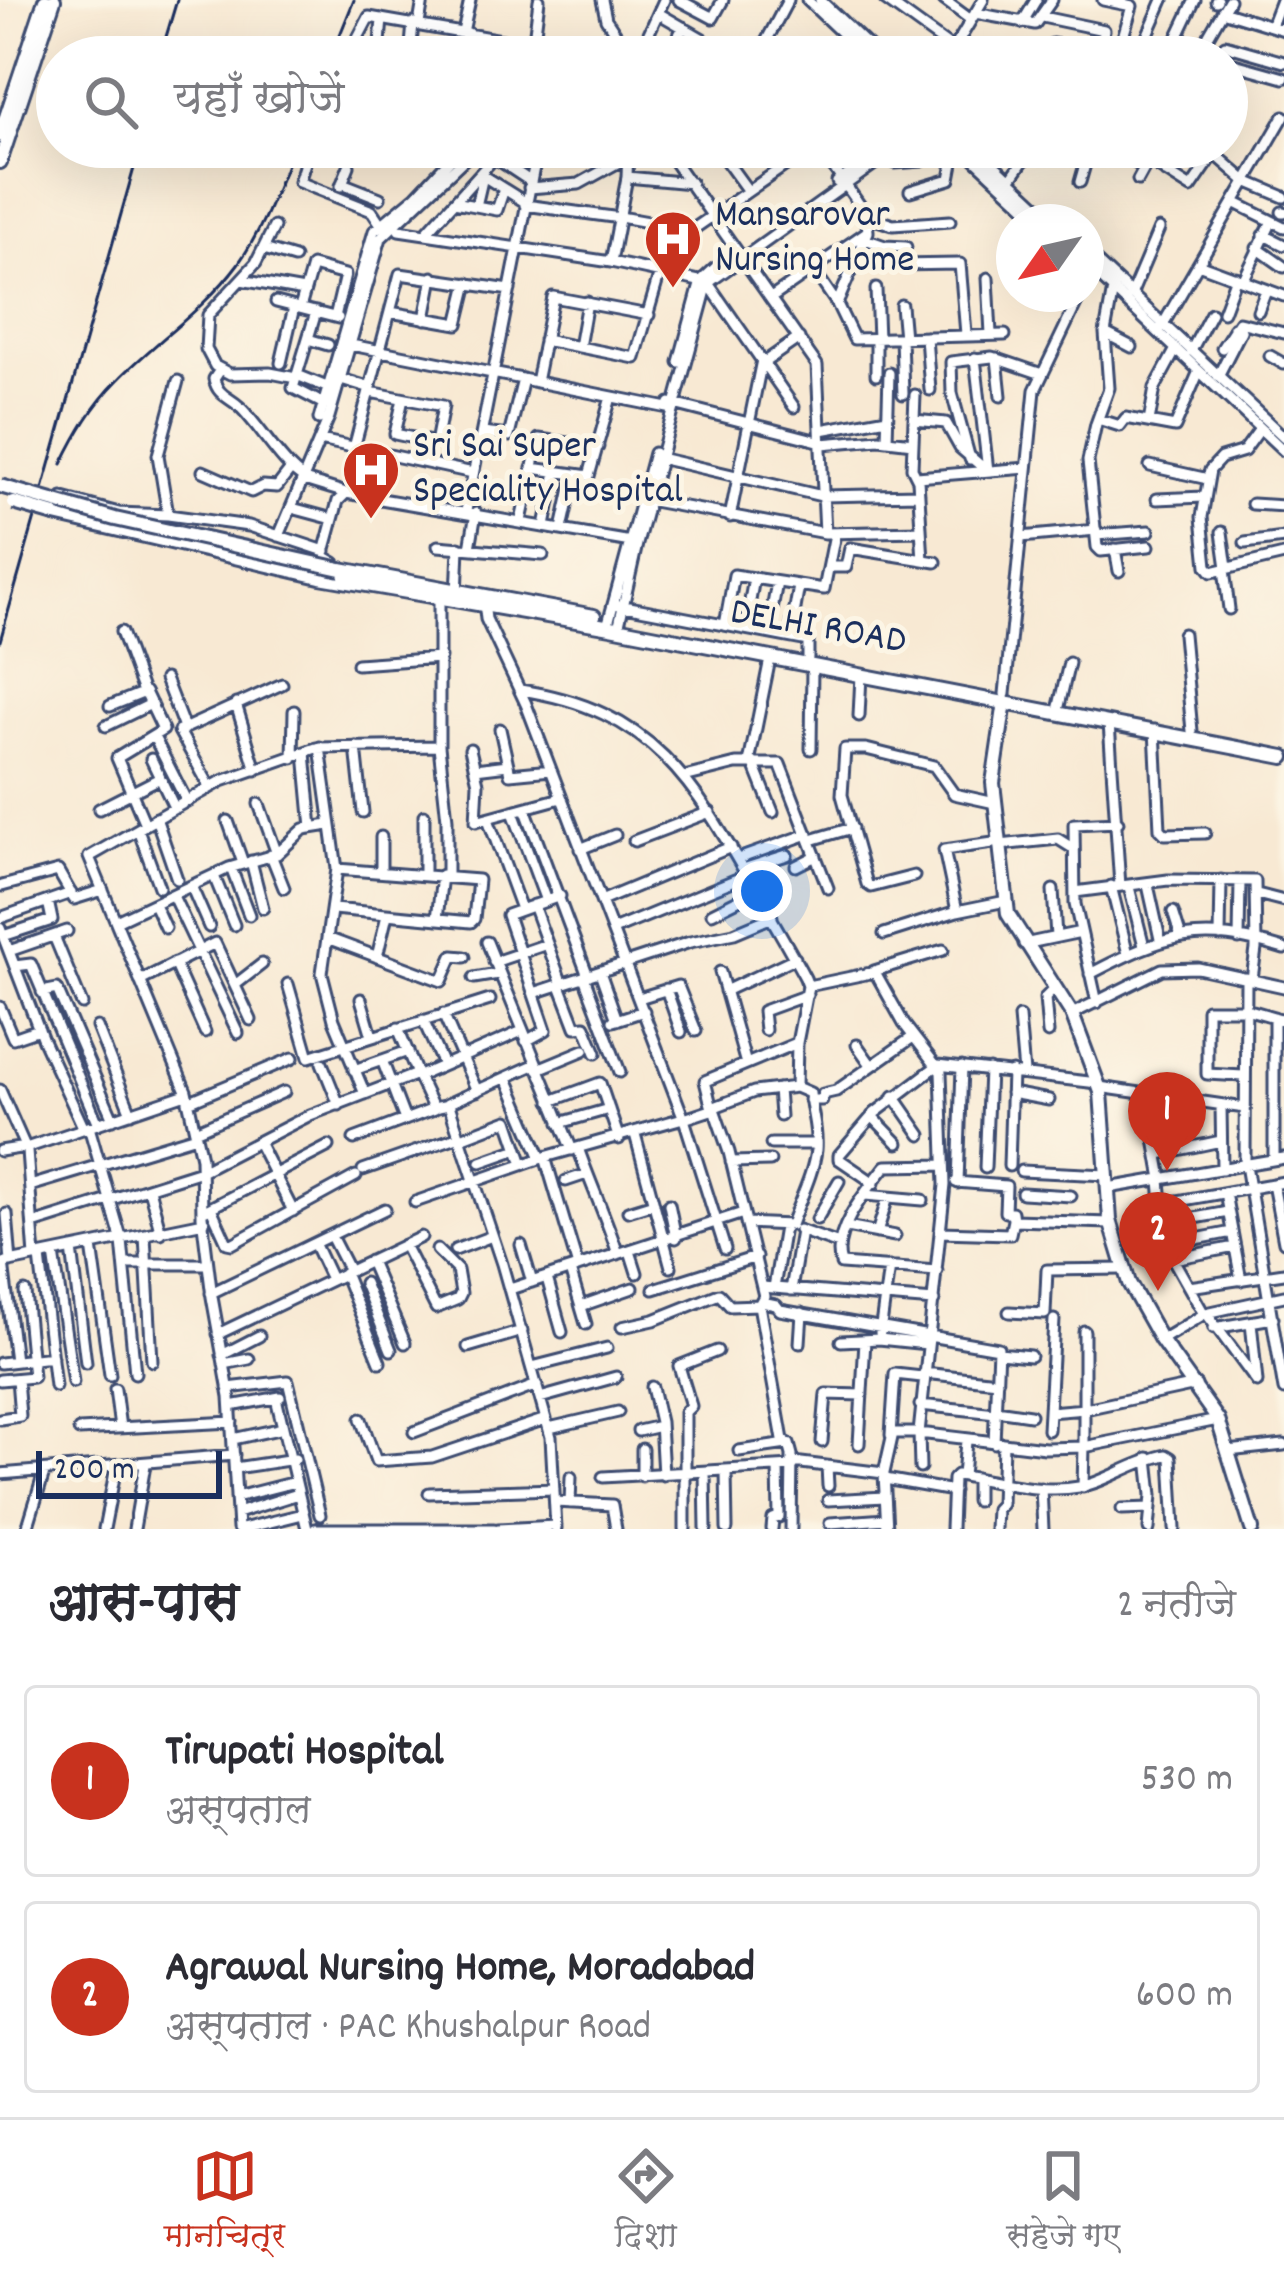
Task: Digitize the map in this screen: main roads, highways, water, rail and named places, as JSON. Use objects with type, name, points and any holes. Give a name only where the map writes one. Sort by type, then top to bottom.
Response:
[{"type":"main road","points":[[1,127],[49,0]]},
{"type":"main road","points":[[38,36],[49,0]]},
{"type":"main road","points":[[0,162],[36,43]]},
{"type":"main road","points":[[0,486],[338,574]]},
{"type":"main road","points":[[0,499],[150,539],[861,675],[1005,698],[1109,723],[1284,752]]},
{"type":"main road","name":"DELHI ROAD","points":[[613,624],[1284,752]]},
{"type":"main road","points":[[1005,698],[993,783],[1008,914],[1072,1014],[1098,1085],[1111,1223],[1125,1269],[1161,1340],[1218,1420],[1252,1529]]},
{"type":"railway","points":[[166,36],[177,0]]},
{"type":"railway","points":[[339,36],[354,0]]},
{"type":"railway","points":[[0,641],[134,168]]},
{"type":"railway","points":[[62,464],[109,390],[238,264],[285,168]]},
{"type":"place","name":"Mansarovar Nursing Home","points":[[673,290]]},
{"type":"place","name":"Sri Sai Super Speciality Hospital","points":[[371,521]]},
{"type":"place","name":"Tirupati Hospital","points":[[1167,1171]]},
{"type":"place","name":"Agrawal Nursing Home, Moradabad","points":[[1158,1291]]}]
